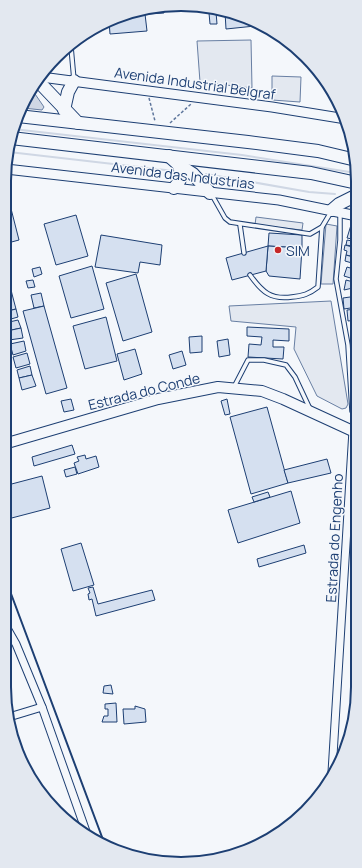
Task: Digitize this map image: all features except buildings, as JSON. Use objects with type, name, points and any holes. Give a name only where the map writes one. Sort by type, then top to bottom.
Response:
[{"type":"highway","points":[[64,110],[68,92],[74,81]]},
{"type":"highway","points":[[41,85],[78,124]]},
{"type":"highway","points":[[24,117],[78,124],[164,128],[318,151],[350,159]]},
{"type":"highway","points":[[17,139],[311,173],[351,182]]},
{"type":"highway","points":[[169,156],[179,166],[193,174],[210,193]]},
{"type":"highway","points":[[174,188],[178,185],[181,175],[179,166]]},
{"type":"highway","points":[[336,211],[339,204],[351,198]]},
{"type":"main road","name":"Avenida Industrial Belgraf","points":[[46,78],[339,118]]},
{"type":"main road","name":"Avenida das Indústrias","points":[[11,170],[279,200],[351,215]]},
{"type":"main road","name":"Estrada do Conde","points":[[11,442],[158,399],[218,387],[262,391],[351,429]]},
{"type":"street","name":"Estrada do Engenho","points":[[333,763],[351,490]]},
{"type":"street","points":[[11,635],[42,707],[84,826]]},
{"type":"street","points":[[13,716],[42,707]]},
{"type":"lane","points":[[71,51],[74,81]]},
{"type":"lane","points":[[210,193],[225,218],[230,222],[240,225],[310,234],[322,227],[336,211]]},
{"type":"lane","name":"Estrada do Engenho","points":[[336,211],[340,240],[336,279],[348,345],[351,394]]},
{"type":"lane","points":[[240,225],[244,253]]},
{"type":"lane","points":[[250,275],[257,285],[269,295],[279,298],[304,296],[311,293],[318,286],[322,227]]},
{"type":"lane","points":[[233,388],[248,360],[264,360],[286,365],[295,377],[312,413]]},
{"type":"path","points":[[147,91],[154,121],[164,128],[198,98]]},
{"type":"shaded area","points":[[251,40],[252,88],[200,82],[197,41]]},
{"type":"shaded area","points":[[272,76],[301,77],[300,102],[272,100]]},
{"type":"shaded area","points":[[35,94],[44,107],[42,110],[28,108]]},
{"type":"shaded area","points":[[256,217],[303,223],[302,230],[255,225]]},
{"type":"shaded area","points":[[326,224],[337,226],[333,284],[321,284]]},
{"type":"shaded area","points":[[331,301],[348,404],[346,408],[342,409],[317,396],[294,349],[296,327],[231,321],[229,306]]},
{"type":"waterway","points":[[19,130],[242,155],[351,172]]},
{"type":"waterway","points":[[13,152],[174,171]]},
{"type":"waterway","points":[[206,174],[309,192],[335,194]]},
{"type":"wall","points":[[11,594],[102,837]]},
{"type":"place","name":"SIM","points":[[278,250]]}]
